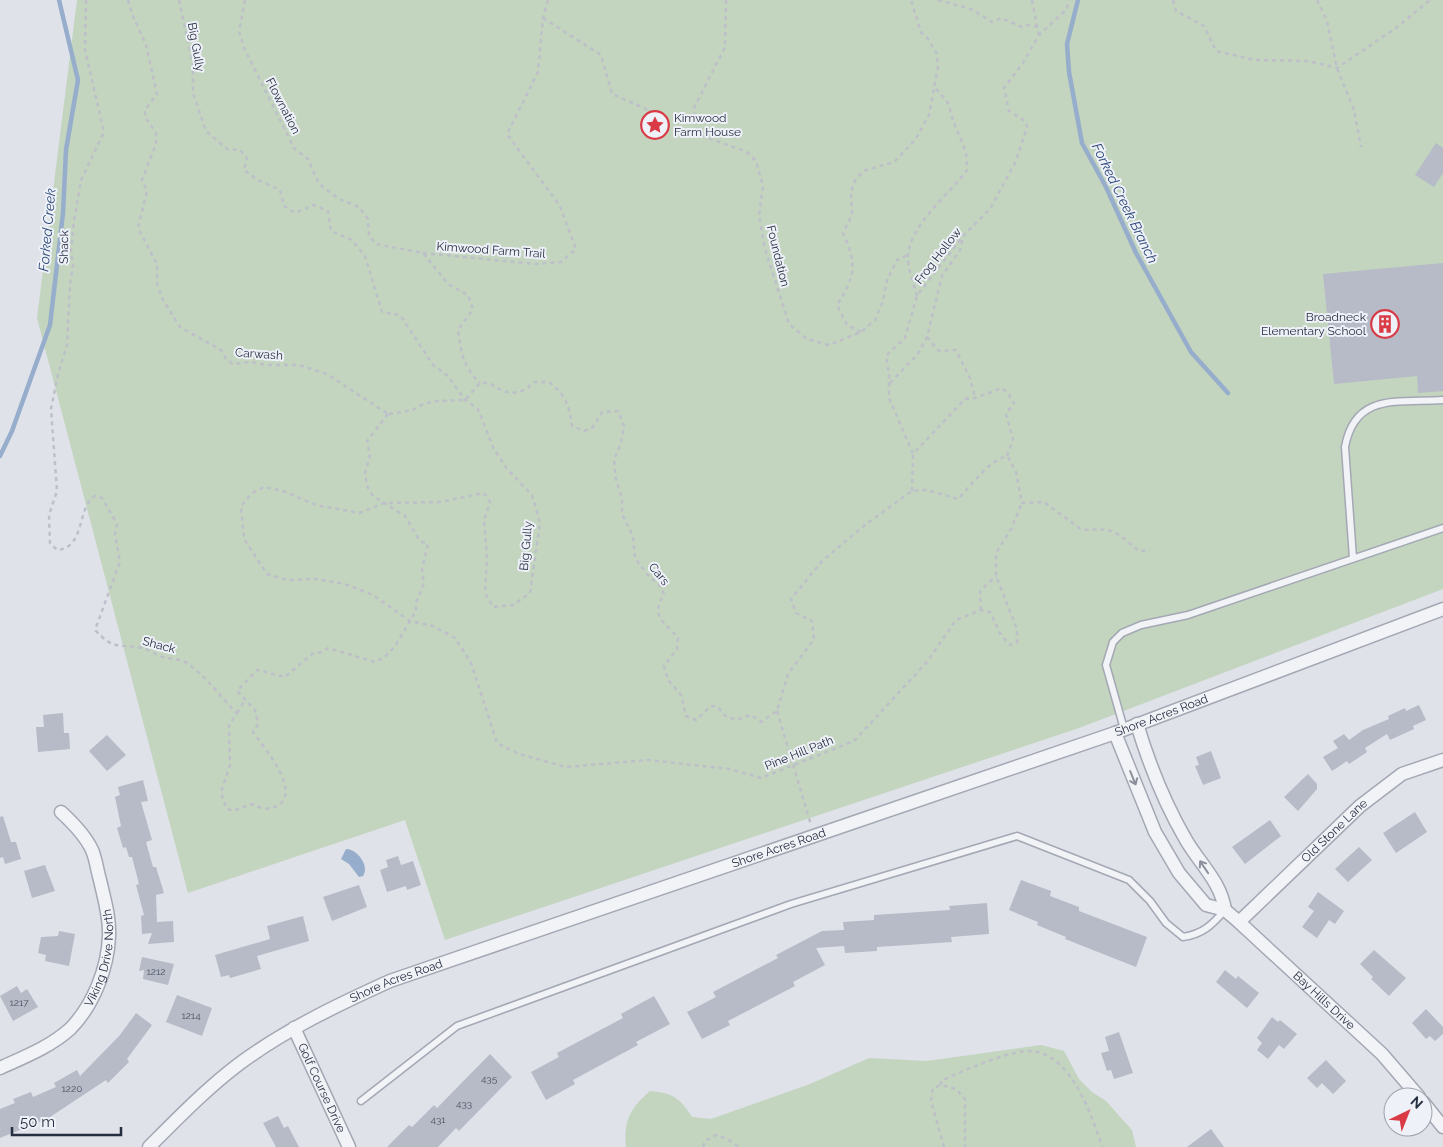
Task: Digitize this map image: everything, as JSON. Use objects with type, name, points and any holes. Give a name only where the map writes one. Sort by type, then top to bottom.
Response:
[{"type":"street","name":"Shore Acres Road","points":[[149,1147],[205,1092],[240,1064],[294,1028],[390,981],[1125,728],[1443,609]]},
{"type":"street","name":"Bay Hills Drive","points":[[1125,728],[1155,832],[1180,873],[1206,905],[1225,910],[1239,922],[1382,1054],[1410,1087]]},
{"type":"street","points":[[1125,728],[1186,841],[1222,894],[1225,910]]},
{"type":"street","name":"Old Stone Lane","points":[[1239,922],[1360,806],[1402,774],[1443,760]]},
{"type":"street","name":"Viking Drive North","points":[[0,1068],[54,1042],[71,1028],[87,1006],[99,983],[106,960],[110,936],[107,909],[92,852],[76,826],[62,812]]},
{"type":"street","name":"Golf Course Drive","points":[[294,1028],[349,1147]]},
{"type":"street","points":[[1433,1114],[1443,1127]]},
{"type":"lane","points":[[1353,558],[1345,447],[1348,429],[1358,415],[1368,407],[1380,404],[1443,400]]},
{"type":"lane","points":[[1125,728],[1106,665],[1113,642],[1122,633],[1141,625],[1188,614],[1443,528]]},
{"type":"lane","points":[[361,1101],[457,1026],[791,904],[1017,836],[1129,880],[1150,901],[1166,923],[1183,936],[1198,934],[1211,926],[1225,910]]},
{"type":"path","name":"Shack","points":[[86,0],[85,50],[104,132],[80,180],[74,221],[71,251],[73,265],[70,284],[67,344],[53,392],[51,409],[57,491],[49,515],[50,543],[57,550],[68,547],[78,533],[86,504],[95,496],[102,498],[117,524],[115,534],[120,562],[95,630],[107,643],[143,648],[166,658],[174,658],[186,663],[208,680],[237,713]]},
{"type":"path","name":"Carwash","points":[[128,0],[146,45],[156,94],[145,110],[145,117],[156,133],[156,144],[142,180],[147,191],[138,228],[157,264],[158,284],[174,320],[180,327],[220,350],[226,359],[233,364],[252,362],[267,365],[299,365],[316,370],[327,374],[388,414]]},
{"type":"path","name":"Big Gully","points":[[179,0],[193,64],[193,93],[206,131],[227,149],[240,150],[246,158],[244,170],[258,180],[280,190],[284,206],[294,213],[314,205],[328,211],[331,230],[352,240],[365,256],[382,312],[400,315],[433,365],[448,376],[465,400],[478,410],[493,447],[507,469],[532,495],[540,522],[530,593],[513,605],[492,607],[485,593],[487,557],[484,521],[490,502],[484,493],[440,502],[384,503],[359,513],[316,505],[283,491],[264,487],[252,493],[241,506],[244,539],[268,574],[287,580],[316,579],[345,584],[373,595],[410,621]]},
{"type":"path","name":"Flownation","points":[[245,0],[239,32],[244,48],[294,148],[308,159],[319,184],[339,199],[359,206],[368,219],[369,236],[376,244],[423,253]]},
{"type":"path","name":"Kimwood Farm Trail","points":[[423,253],[535,264],[561,262],[576,248],[560,206],[507,134],[538,72],[548,0]]},
{"type":"path","name":"Foundation","points":[[726,0],[725,47],[694,108],[696,126],[702,136],[747,152],[756,161],[764,186],[759,216],[765,249],[789,324],[807,339],[829,345],[861,332],[875,320],[883,301],[887,280],[897,260],[908,255]]},
{"type":"path","points":[[861,332],[848,324],[837,305],[851,283],[852,256],[843,233],[852,215],[851,192],[856,178],[866,170],[894,162],[915,140],[929,115],[933,85],[938,67],[937,54],[928,39],[920,32],[911,1],[916,0]]},
{"type":"path","points":[[938,0],[971,9],[992,22],[1001,18],[1022,27],[1026,25],[1039,27]]},
{"type":"path","points":[[1032,0],[1039,27],[1039,35]]},
{"type":"path","name":"Frog Hollow","points":[[913,454],[889,398],[886,356],[905,338],[918,296],[964,235],[990,209],[1016,161],[1027,127],[1025,121],[1009,111],[1004,88],[1023,63],[1039,35],[1068,9],[1068,0]]},
{"type":"path","points":[[1173,0],[1176,11],[1204,26],[1216,51],[1255,60],[1308,61],[1337,68],[1396,28],[1430,0]]},
{"type":"path","points":[[1317,0],[1327,20],[1337,68],[1354,110],[1361,147]]},
{"type":"path","points":[[544,18],[601,55],[612,94],[644,108],[663,119]]},
{"type":"path","points":[[918,296],[908,255],[920,225],[967,170],[966,152],[948,103],[933,85]]},
{"type":"path","points":[[889,384],[917,355],[927,337],[942,276],[960,250],[964,235]]},
{"type":"path","points":[[245,700],[229,725],[227,737],[230,765],[221,792],[226,808],[233,811],[251,804],[262,809],[272,808],[281,803],[284,795],[282,776],[253,732],[258,724],[255,710],[237,691],[257,670],[285,677],[312,654],[322,652],[328,648],[375,662],[385,657],[395,646],[410,621],[424,583],[422,569],[428,544],[420,541],[405,516],[373,496],[367,486],[365,473],[370,456],[367,441],[388,414],[413,410],[423,404],[436,401],[465,400],[480,383],[470,373],[461,356],[458,330],[473,309],[468,295],[448,284],[423,253]]},
{"type":"path","points":[[927,337],[939,351],[956,350],[966,369],[975,398]]},
{"type":"path","name":"Cars","points":[[480,383],[490,383],[501,392],[517,392],[526,391],[534,382],[549,382],[562,392],[569,402],[572,426],[584,431],[593,427],[602,412],[618,411],[624,426],[621,443],[614,460],[622,498],[622,514],[633,536],[635,558],[650,578],[658,583],[664,594],[658,610],[659,618],[678,638],[677,649],[664,666],[668,680],[681,695],[686,716],[696,720],[711,706],[718,708],[724,715],[736,720],[751,715],[761,722],[777,711]]},
{"type":"path","points":[[912,491],[913,454],[965,399],[975,398],[1002,388],[1014,403],[1006,414],[1013,439],[1007,456],[1016,472],[1022,503],[1011,529],[996,553],[996,576],[1017,630],[1017,642],[1010,645],[1001,636],[990,612],[981,610],[980,590],[996,576]]},
{"type":"path","points":[[815,835],[800,790],[794,764],[785,744],[777,711],[788,674],[814,639],[812,621],[796,613],[792,599],[822,560],[866,524],[912,491],[928,490],[958,498],[991,465],[1000,458],[1007,456]]},
{"type":"path","points":[[1022,503],[1044,502],[1082,530],[1107,528],[1115,531],[1139,551],[1150,550]]},
{"type":"path","name":"Pine Hill Path","points":[[410,621],[434,626],[455,638],[471,663],[497,743],[519,754],[566,767],[648,760],[730,769],[761,778],[854,741],[927,662],[956,620],[981,610]]},
{"type":"path","points":[[941,1085],[941,1081],[1003,1057],[1023,1052],[1041,1054],[1057,1064],[1074,1082],[1094,1124],[1102,1147]]},
{"type":"path","points":[[944,1147],[931,1101],[933,1088],[941,1085],[956,1089],[965,1099],[965,1147]]},
{"type":"path","points":[[703,1147],[705,1141],[716,1135],[727,1138],[739,1147]]},
{"type":"green space","points":[[77,0],[1443,0],[1443,589],[1079,728],[445,940],[405,820],[188,893],[37,318]]},
{"type":"green space","points":[[1041,1045],[1064,1051],[1079,1079],[1092,1092],[1106,1101],[1132,1130],[1136,1147],[626,1147],[627,1122],[630,1115],[638,1103],[650,1091],[665,1093],[680,1101],[692,1117],[711,1119],[810,1084],[869,1058],[927,1061]]},
{"type":"water","points":[[346,849],[355,852],[362,859],[365,868],[363,876],[359,877],[349,864],[341,859]]},
{"type":"building","points":[[1436,143],[1443,148],[1443,173],[1434,187],[1415,175]]},
{"type":"building","name":"Broadneck Elementary School","points":[[1443,263],[1443,391],[1418,393],[1417,376],[1334,384],[1323,274]]},
{"type":"building","points":[[1419,705],[1426,720],[1413,726],[1414,729],[1390,740],[1387,734],[1365,748],[1367,752],[1349,764],[1347,761],[1332,771],[1323,757],[1338,748],[1333,741],[1344,734],[1349,740],[1363,730],[1389,719],[1388,716],[1405,708],[1406,711]]},
{"type":"building","points":[[63,713],[64,733],[69,733],[70,749],[38,752],[36,727],[44,727],[43,715]]},
{"type":"building","points":[[107,735],[126,755],[107,771],[89,751]]},
{"type":"building","points":[[1211,751],[1221,778],[1203,785],[1195,766],[1199,765],[1196,757]]},
{"type":"building","points":[[1308,774],[1317,784],[1317,789],[1298,811],[1284,797]]},
{"type":"building","points":[[143,780],[148,801],[141,802],[152,840],[146,842],[153,867],[156,867],[164,893],[156,895],[157,922],[173,921],[174,942],[148,944],[152,933],[142,934],[141,916],[144,915],[136,885],[139,884],[132,857],[129,857],[126,847],[123,848],[117,828],[121,826],[115,797],[120,795],[118,787]]},
{"type":"building","points":[[1415,812],[1427,832],[1396,853],[1383,833]]},
{"type":"building","points":[[3,816],[11,842],[16,842],[21,859],[5,864],[3,857],[0,858],[0,817]]},
{"type":"building","points":[[1270,820],[1281,836],[1245,864],[1232,847]]},
{"type":"building","points":[[1359,847],[1372,860],[1348,882],[1335,869]]},
{"type":"building","points":[[398,856],[401,865],[413,861],[421,885],[407,890],[406,886],[387,892],[380,870],[388,867],[386,860]]},
{"type":"building","points":[[45,865],[55,891],[32,898],[24,871]]},
{"type":"building","points":[[1021,880],[1051,891],[1050,896],[1079,907],[1079,911],[1147,937],[1136,967],[1065,939],[1066,937],[1037,925],[1038,922],[1009,910]]},
{"type":"building","points":[[359,885],[367,907],[332,921],[323,897]]},
{"type":"building","points":[[1318,892],[1344,911],[1335,924],[1329,920],[1317,938],[1302,927],[1314,911],[1308,907]]},
{"type":"building","points":[[987,903],[989,934],[951,937],[952,942],[877,947],[877,951],[845,953],[844,946],[816,948],[825,965],[793,982],[795,986],[728,1021],[730,1025],[702,1039],[687,1012],[716,997],[713,992],[778,958],[776,955],[822,931],[844,930],[843,922],[874,920],[874,915],[950,910],[949,906]]},
{"type":"building","points":[[303,916],[309,941],[257,956],[261,969],[230,978],[229,975],[221,977],[215,955],[270,939],[267,926]]},
{"type":"building","points":[[59,931],[75,934],[69,966],[45,961],[46,955],[38,953],[41,937],[58,936]]},
{"type":"building","points":[[1374,950],[1406,978],[1389,996],[1371,979],[1373,977],[1360,964]]},
{"type":"building","points":[[142,957],[174,964],[168,985],[143,979],[144,970],[139,971]]},
{"type":"building","points":[[1225,970],[1236,979],[1238,976],[1259,993],[1247,1008],[1216,982]]},
{"type":"building","points":[[17,986],[21,993],[27,989],[38,1007],[13,1021],[0,996]]},
{"type":"building","points":[[177,995],[212,1008],[202,1036],[166,1022]]},
{"type":"building","points":[[654,996],[670,1024],[636,1042],[638,1045],[573,1080],[575,1084],[546,1100],[531,1072],[559,1057],[557,1053],[623,1018],[621,1014]]},
{"type":"building","points":[[1426,1009],[1443,1027],[1443,1034],[1435,1041],[1430,1036],[1426,1039],[1412,1023]]},
{"type":"building","points":[[136,1013],[152,1025],[127,1059],[129,1062],[108,1083],[106,1080],[47,1119],[0,1138],[0,1109],[15,1103],[13,1099],[31,1092],[33,1097],[56,1087],[54,1083],[77,1070],[80,1076],[120,1035]]},
{"type":"building","points":[[1272,1017],[1278,1022],[1280,1020],[1297,1034],[1284,1049],[1279,1045],[1268,1059],[1257,1050],[1262,1043],[1257,1038]]},
{"type":"building","points":[[1119,1032],[1133,1073],[1114,1079],[1111,1070],[1107,1071],[1101,1053],[1109,1051],[1105,1037]]},
{"type":"building","points":[[490,1054],[512,1077],[459,1131],[456,1128],[438,1147],[387,1147],[409,1125],[412,1127],[434,1105],[437,1108]]},
{"type":"building","points":[[1326,1060],[1346,1081],[1333,1094],[1322,1083],[1317,1088],[1307,1078]]},
{"type":"building","points":[[278,1116],[284,1128],[288,1126],[299,1147],[276,1147],[263,1123]]},
{"type":"building","points":[[1211,1129],[1224,1147],[1187,1147]]},
{"type":"waterway","name":"Forked Creek","points":[[0,456],[12,431],[50,325],[63,213],[66,150],[78,80],[59,0]]},
{"type":"waterway","name":"Forked Creek Branch","points":[[1078,0],[1067,44],[1069,72],[1082,143],[1106,187],[1136,253],[1191,352],[1228,393]]},
{"type":"place","name":"Kimwood Farm House","points":[[655,125]]},
{"type":"place","name":"Broadneck Elementary School","points":[[1385,324]]}]
